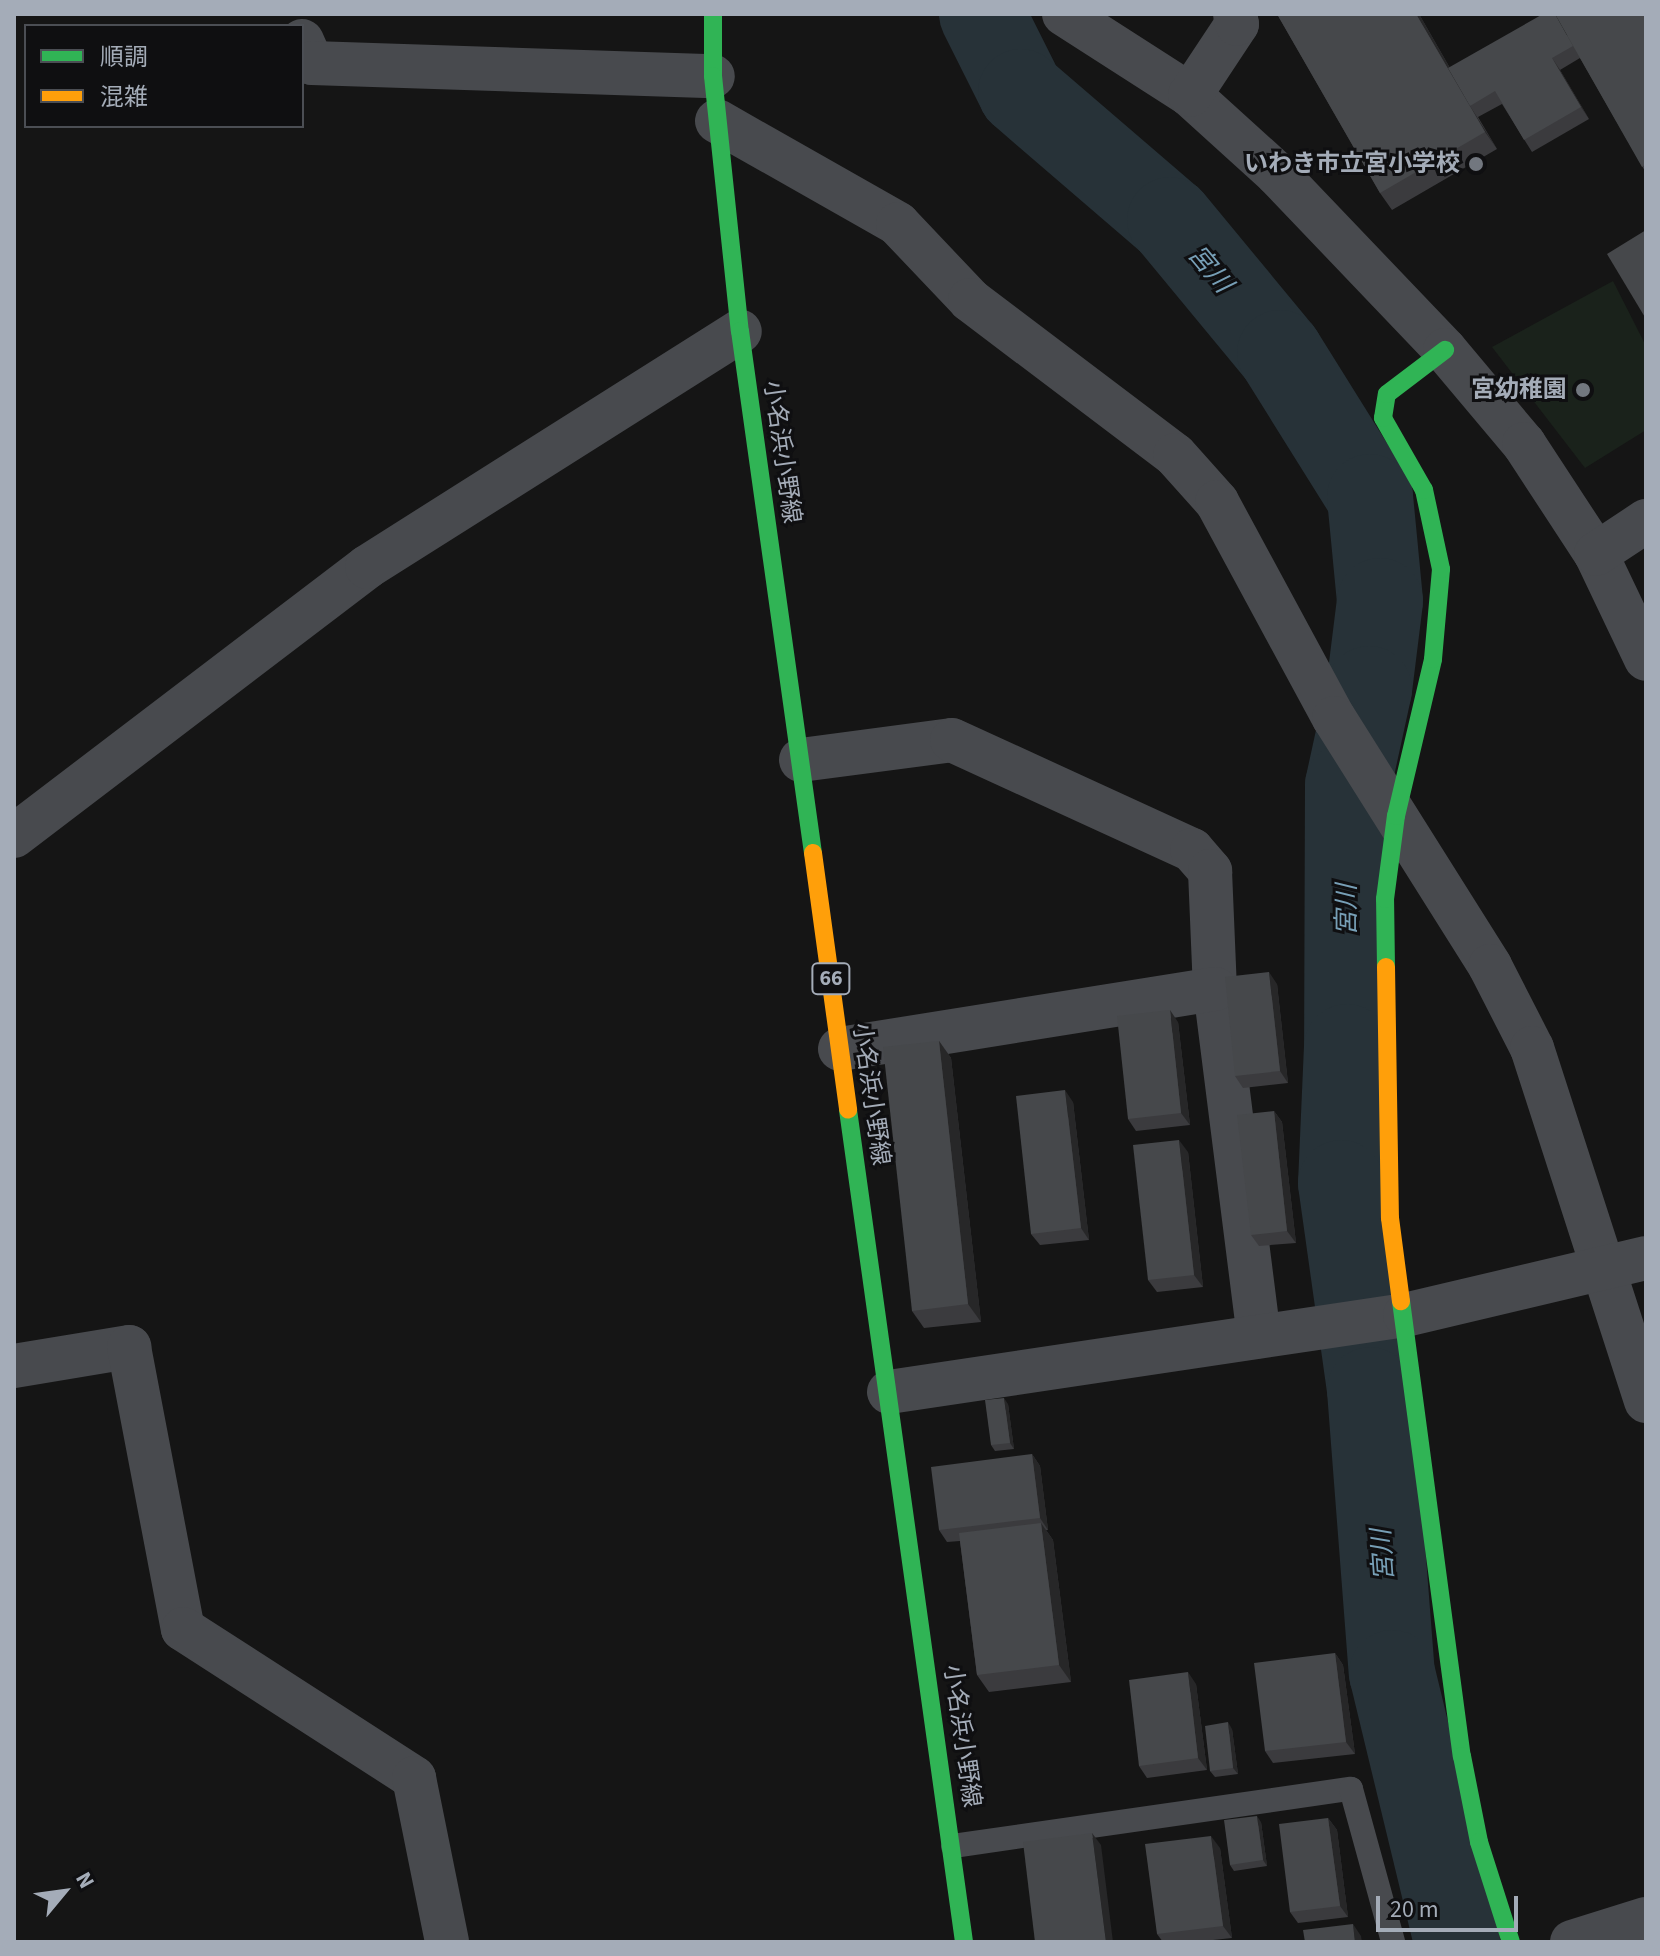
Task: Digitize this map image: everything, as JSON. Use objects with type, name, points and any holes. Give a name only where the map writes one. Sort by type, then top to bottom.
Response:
[{"type":"main road","name":"小名浜小野線","points":[[713,14],[713,76],[740,331],[964,1942]]},
{"type":"main road","points":[[1445,350],[1387,394],[1383,418],[1424,490],[1441,569],[1433,659],[1389,807],[1385,899],[1390,1218],[1462,1756],[1479,1842],[1511,1942]]},
{"type":"street","points":[[1064,14],[1190,95],[1277,174],[1445,350],[1524,444],[1596,554],[1646,659]]},
{"type":"street","points":[[1190,95],[1237,24],[1235,14]]},
{"type":"street","points":[[304,45],[312,63],[713,76]]},
{"type":"street","points":[[717,121],[898,224],[970,300],[1175,455],[1217,502],[1334,718],[1490,966],[1532,1048],[1646,1401]]},
{"type":"street","points":[[14,836],[367,567],[740,331]]},
{"type":"street","points":[[1596,554],[1646,521]]},
{"type":"street","points":[[801,760],[952,740],[1192,850],[1210,871],[1215,989],[1259,1336]]},
{"type":"street","points":[[840,1049],[1215,989]]},
{"type":"street","points":[[889,1392],[1401,1316],[1605,1271],[1646,1258]]},
{"type":"street","points":[[14,1366],[129,1347],[183,1629],[414,1778],[447,1942]]},
{"type":"street","points":[[1572,1942],[1646,1919]]},
{"type":"lane","points":[[953,1846],[1351,1789],[1393,1942]]},
{"type":"shaded area","name":"宮幼稚園","points":[[1613,281],[1646,346],[1646,430],[1585,468],[1492,347]]},
{"type":"building","points":[[1277,14],[1416,14],[1485,132],[1380,193]]},
{"type":"building","points":[[1543,14],[1555,14],[1573,46],[1552,58],[1581,107],[1524,140],[1495,91],[1470,106],[1448,68]]},
{"type":"building","points":[[1555,14],[1646,14],[1646,164],[1642,167]]},
{"type":"building","points":[[1646,230],[1646,319],[1607,254]]},
{"type":"building","points":[[1269,972],[1280,1071],[1235,1076],[1225,977]]},
{"type":"building","points":[[1170,1010],[1181,1113],[1128,1119],[1117,1016]]},
{"type":"building","points":[[939,1041],[968,1304],[912,1311],[883,1047]]},
{"type":"building","points":[[1065,1090],[1081,1228],[1031,1234],[1016,1096]]},
{"type":"building","points":[[1274,1111],[1287,1231],[1251,1235],[1237,1115]]},
{"type":"building","points":[[1179,1140],[1194,1275],[1148,1280],[1133,1145]]},
{"type":"building","points":[[1004,1398],[1010,1443],[991,1445],[985,1400]]},
{"type":"building","points":[[1032,1454],[1040,1518],[939,1530],[931,1467]]},
{"type":"building","points":[[1041,1523],[1059,1665],[977,1675],[959,1533]]},
{"type":"building","points":[[1335,1653],[1346,1742],[1265,1751],[1254,1663]]},
{"type":"building","points":[[1188,1672],[1198,1758],[1139,1766],[1129,1680]]},
{"type":"building","points":[[1228,1722],[1233,1768],[1210,1771],[1205,1726]]},
{"type":"building","points":[[1257,1816],[1263,1860],[1230,1865],[1224,1820]]},
{"type":"building","points":[[1328,1818],[1340,1906],[1290,1912],[1279,1824]]},
{"type":"building","points":[[1092,1833],[1106,1942],[1035,1942],[1023,1842]]},
{"type":"building","points":[[1211,1836],[1223,1926],[1157,1934],[1145,1844]]},
{"type":"building","points":[[1353,1924],[1355,1942],[1305,1942],[1303,1930]]},
{"type":"waterway","name":"宮川","points":[[982,14],[1021,92],[1170,220],[1280,353],[1370,497],[1380,601],[1369,689],[1348,785],[1347,1047],[1341,1183],[1370,1390],[1392,1673],[1457,1942]]},
{"type":"traffic: fast","points":[[713,14],[713,76],[740,331],[813,853]]},
{"type":"traffic: fast","points":[[1386,967],[1385,899],[1396,816],[1433,659],[1441,569],[1424,490],[1383,418],[1387,394],[1445,350]]},
{"type":"traffic: fast","points":[[848,1110],[964,1942]]},
{"type":"traffic: fast","points":[[1401,1301],[1462,1756],[1479,1842],[1511,1942]]},
{"type":"traffic: slow","points":[[813,853],[848,1110]]},
{"type":"traffic: slow","points":[[1386,967],[1390,1218],[1401,1301]]},
{"type":"place","name":"いわき市立宮小学校","points":[[1476,164]]},
{"type":"place","name":"宮幼稚園","points":[[1583,390]]}]
